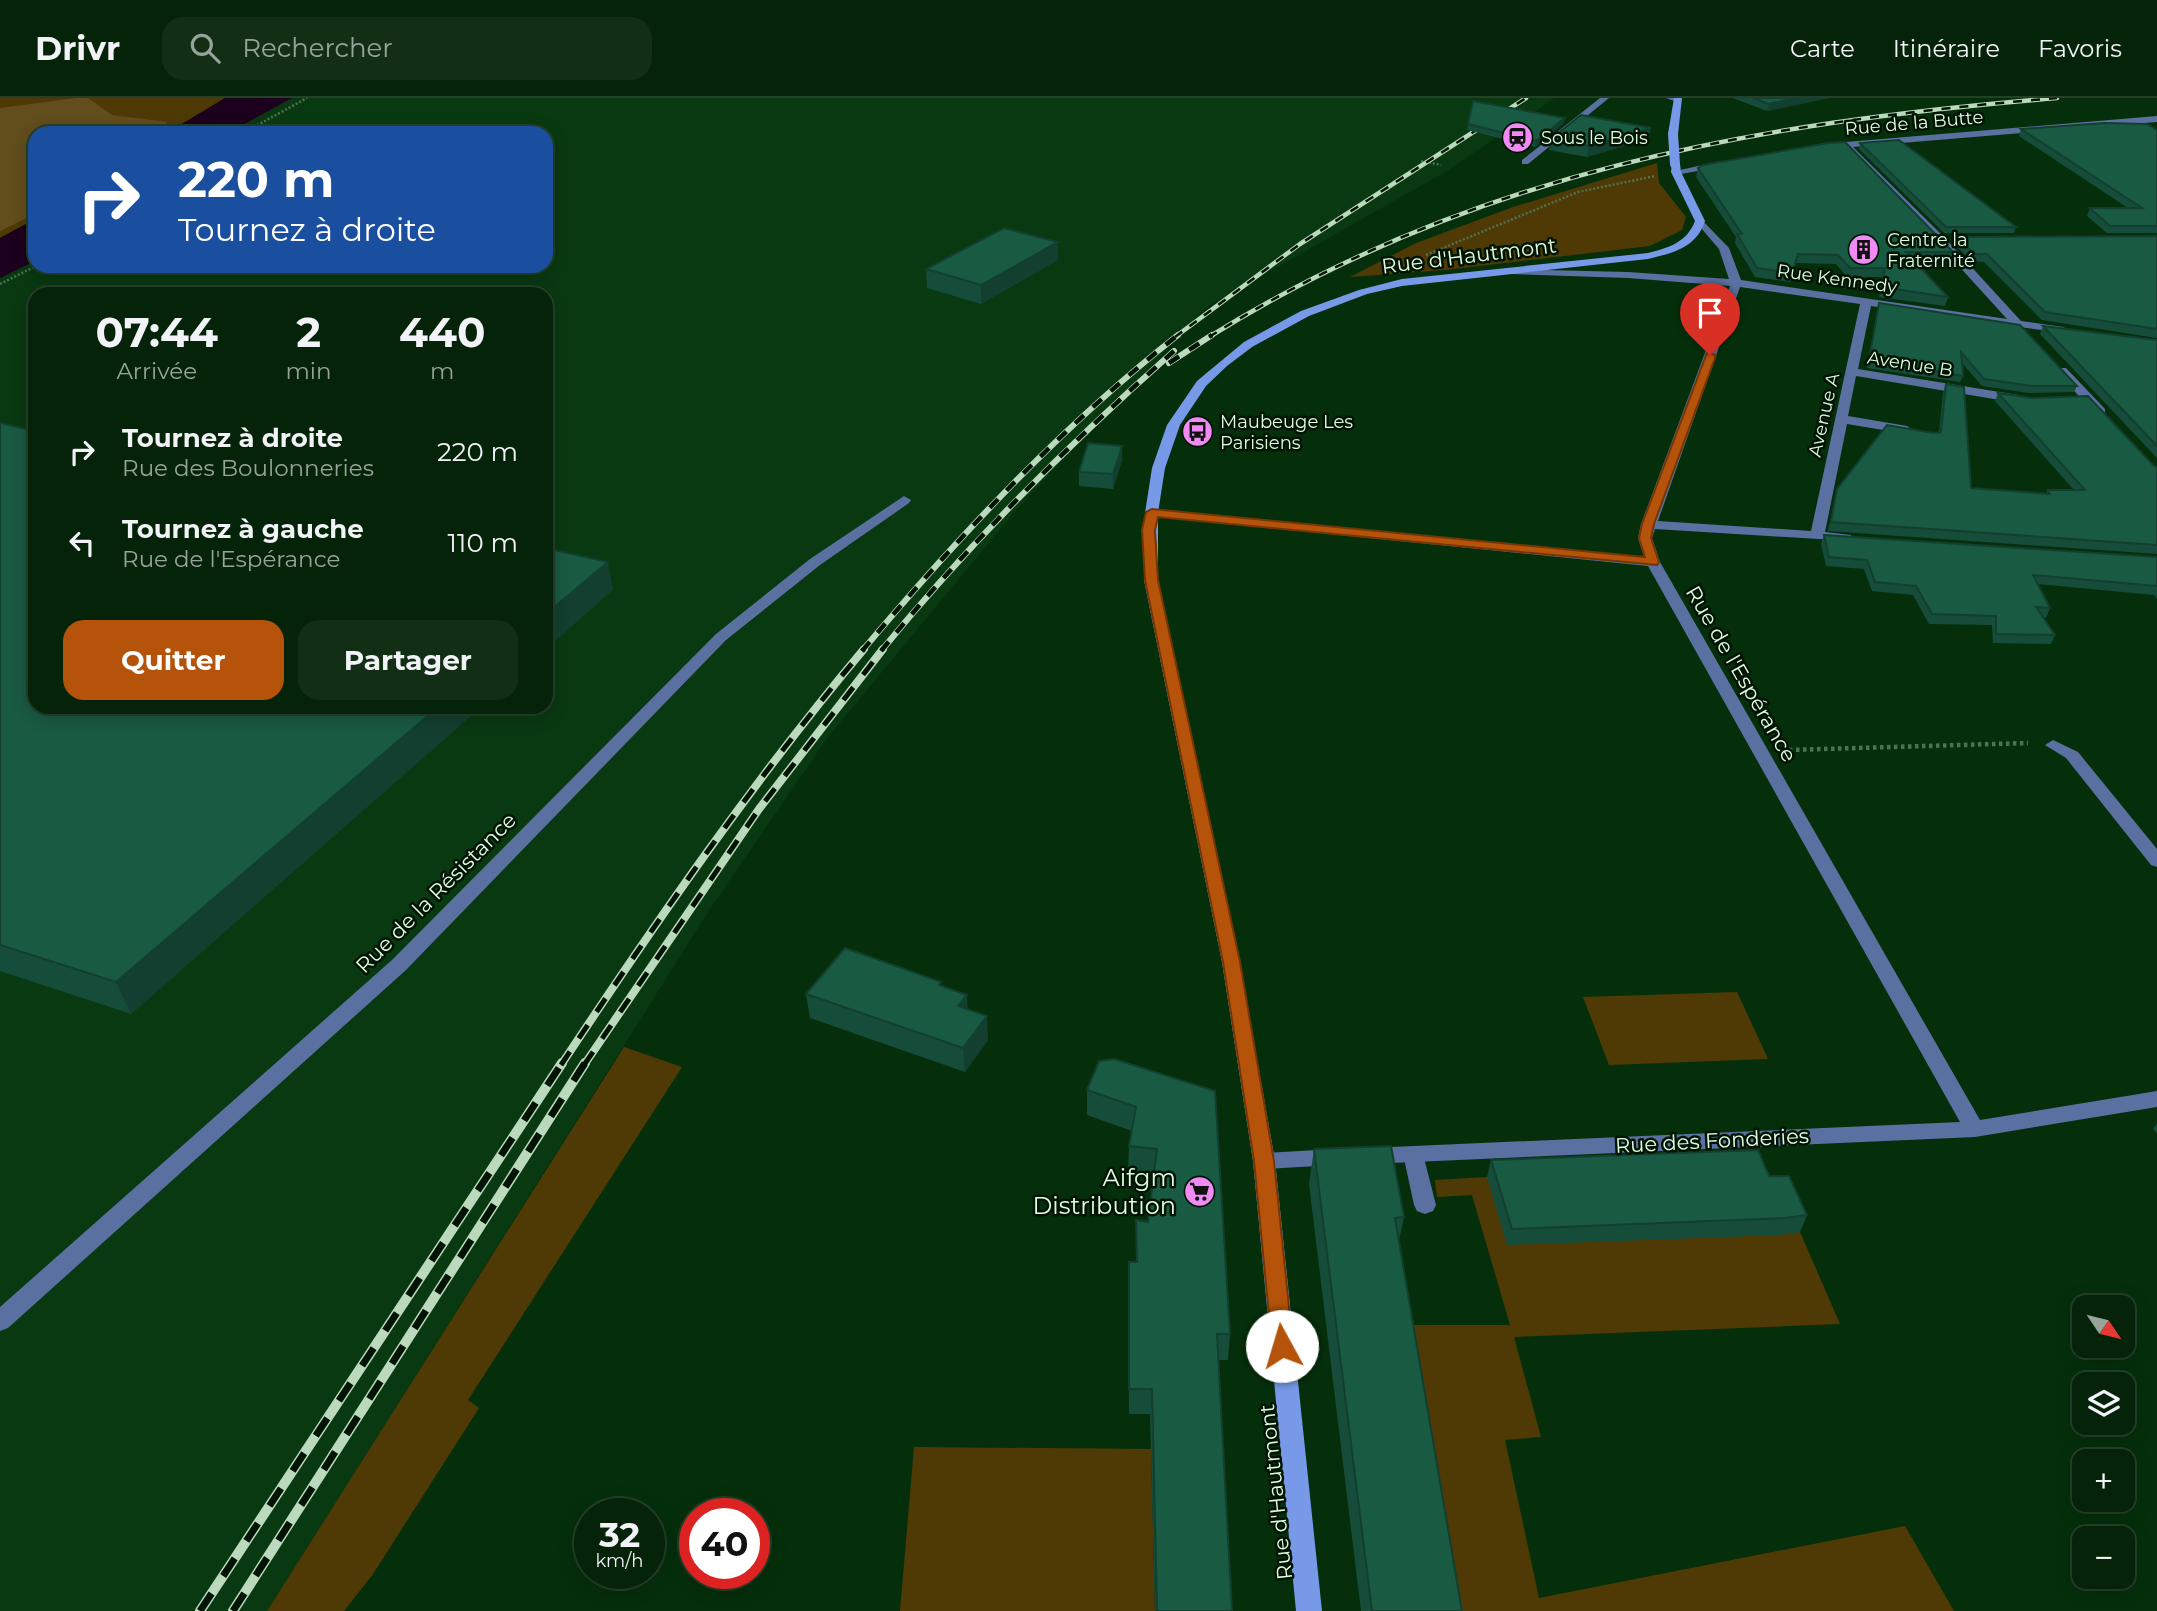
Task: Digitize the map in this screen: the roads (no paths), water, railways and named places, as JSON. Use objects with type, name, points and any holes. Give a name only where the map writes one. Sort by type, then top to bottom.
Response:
[{"type":"street","points":[[1525,162],[1605,98]]},
{"type":"street","points":[[1670,98],[1678,98],[1672,134],[1676,168],[1700,221],[1724,248],[1736,283]]},
{"type":"street","name":"Rue de la Butte","points":[[1818,147],[2156,120]]},
{"type":"street","points":[[1847,146],[1940,239],[2028,335]]},
{"type":"street","points":[[1676,168],[1730,162]]},
{"type":"street","name":"Rue d'Hautmont","points":[[1309,1611],[1264,1161],[1231,962],[1151,580],[1149,530],[1161,465],[1171,432],[1183,408],[1205,380],[1246,345],[1319,309],[1380,287],[1648,256],[1670,250],[1692,237],[1700,221]]},
{"type":"street","points":[[1940,239],[1954,239]]},
{"type":"street","name":"Rue Kennedy","points":[[1510,271],[1628,275],[1736,283],[2076,332]]},
{"type":"street","name":"Rue de l'Espérance","points":[[1736,283],[1645,538],[1653,562],[1975,1129]]},
{"type":"street","name":"Avenue A","points":[[1817,536],[1866,301]]},
{"type":"street","points":[[2054,362],[2114,425]]},
{"type":"street","name":"Avenue B","points":[[1852,372],[2029,400]]},
{"type":"street","points":[[2064,399],[2088,398]]},
{"type":"street","points":[[1842,419],[1918,432]]},
{"type":"street","name":"Rue de la Résistance","points":[[0,1321],[400,965],[721,637],[816,562],[904,500]]},
{"type":"street","points":[[1152,512],[1653,562]]},
{"type":"street","points":[[1648,524],[1858,539]]},
{"type":"street","points":[[2053,745],[2072,755],[2157,861]]},
{"type":"street","name":"Rue des Fonderies","points":[[1264,1161],[1975,1129],[2157,1099]]},
{"type":"street","points":[[1413,1154],[1425,1205]]},
{"type":"railway","points":[[1175,337],[1300,244],[1526,98]]},
{"type":"railway","points":[[1209,337],[1308,281],[1410,234],[1513,196],[1618,165],[1724,141],[1833,123],[2057,98]]},
{"type":"railway","points":[[862,651],[935,566],[1012,485],[1093,407],[1178,335]]},
{"type":"railway","points":[[1169,363],[1212,335]]},
{"type":"railway","points":[[881,651],[950,571],[1022,495],[1096,422],[1174,351]]},
{"type":"railway","points":[[561,1065],[706,853],[783,750],[864,649]]},
{"type":"railway","points":[[584,1065],[759,809],[883,649]]},
{"type":"railway","points":[[200,1611],[562,1063]]},
{"type":"railway","points":[[233,1611],[585,1063]]},
{"type":"place","name":"Sous le Bois","points":[[1518,138]]},
{"type":"place","name":"Centre la Fraternité","points":[[1864,250]]},
{"type":"place","name":"Maubeuge Les Parisiens","points":[[1197,432]]},
{"type":"place","name":"Aifgm Distribution","points":[[1199,1192]]}]
